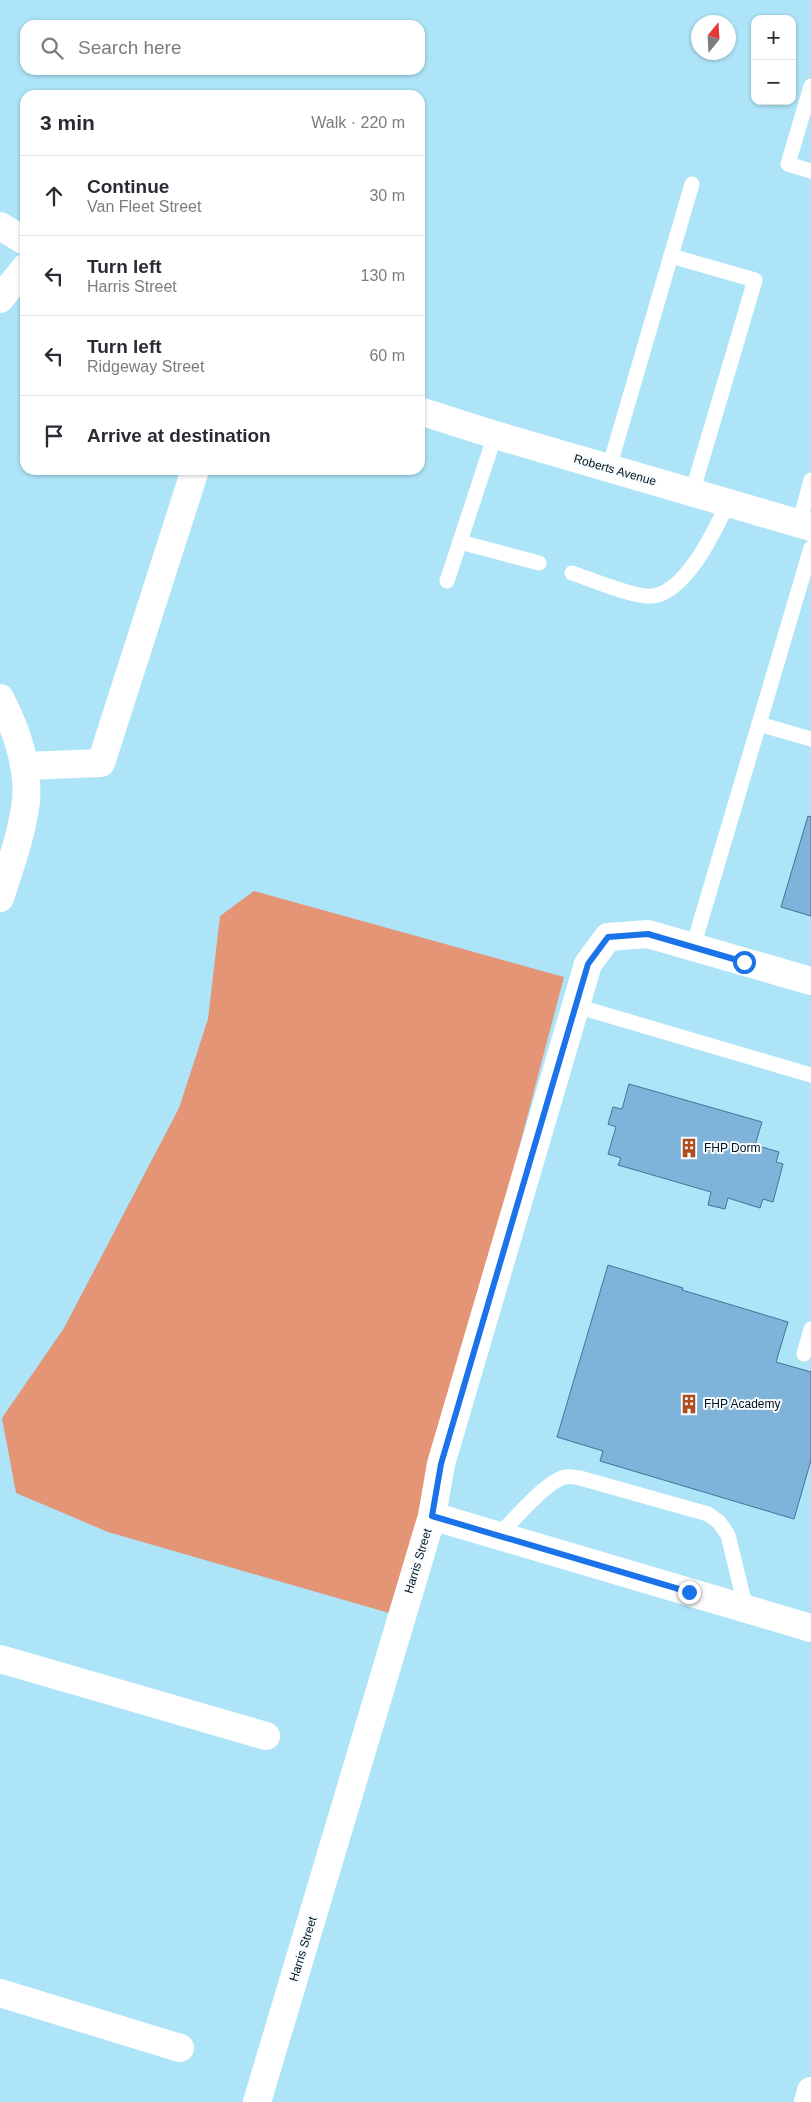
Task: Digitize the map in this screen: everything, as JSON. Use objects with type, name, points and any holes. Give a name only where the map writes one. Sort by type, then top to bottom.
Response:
[{"type":"street","points":[[0,226],[20,238]]},
{"type":"street","points":[[0,299],[20,274]]},
{"type":"street","name":"Roberts Avenue","points":[[425,413],[495,435],[805,525]]},
{"type":"street","points":[[24,766],[101,762],[193,475]]},
{"type":"street","points":[[0,698],[14,724],[24,766],[26,801],[15,849],[0,898]]},
{"type":"street","name":"Harris Street","points":[[257,2102],[432,1516],[441,1464],[588,964],[608,937],[648,934],[693,947]]},
{"type":"street","points":[[693,947],[811,981]]},
{"type":"street","points":[[432,1516],[746,1609],[810,1626]]},
{"type":"street","points":[[0,1659],[266,1736]]},
{"type":"street","points":[[0,1993],[180,2048]]},
{"type":"street","points":[[808,2102],[811,2091]]},
{"type":"lane","points":[[811,86],[788,164],[811,170]]},
{"type":"lane","points":[[609,468],[692,184]]},
{"type":"lane","points":[[671,256],[755,280],[692,493]]},
{"type":"lane","points":[[447,581],[495,435]]},
{"type":"lane","points":[[805,525],[811,480]]},
{"type":"lane","points":[[572,573],[638,595],[653,596],[664,592],[674,586],[688,572],[706,548],[728,503]]},
{"type":"lane","points":[[460,542],[539,563]]},
{"type":"lane","points":[[693,947],[811,548]]},
{"type":"lane","points":[[759,724],[811,739]]},
{"type":"lane","points":[[576,1006],[811,1075]]},
{"type":"lane","points":[[804,1354],[811,1329]]},
{"type":"lane","points":[[498,1536],[545,1489],[556,1480],[567,1476],[708,1514],[719,1522],[728,1535],[746,1609]]},
{"type":"shaded area","points":[[254,891],[564,977],[396,1615],[108,1532],[16,1493],[2,1418],[64,1328],[179,1108],[208,1019],[220,916]]},
{"type":"building","points":[[808,816],[811,817],[811,916],[781,907]]},
{"type":"building","name":"FHP Dorm","points":[[629,1084],[762,1122],[755,1145],[779,1152],[776,1162],[783,1164],[773,1202],[763,1199],[760,1208],[728,1198],[725,1209],[708,1205],[711,1192],[618,1165],[621,1158],[608,1154],[616,1127],[608,1124],[613,1107],[622,1109]]},
{"type":"building","name":"FHP Academy","points":[[608,1265],[788,1322],[776,1362],[811,1372],[811,1460],[794,1519],[600,1461],[603,1451],[557,1437]]},
{"type":"place","name":"FHP Dorm","points":[[689,1148]]},
{"type":"place","name":"FHP Academy","points":[[689,1404]]},
{"type":"route","points":[[689,1592],[432,1516],[441,1464],[588,964],[608,937],[648,934],[744,962]]}]
